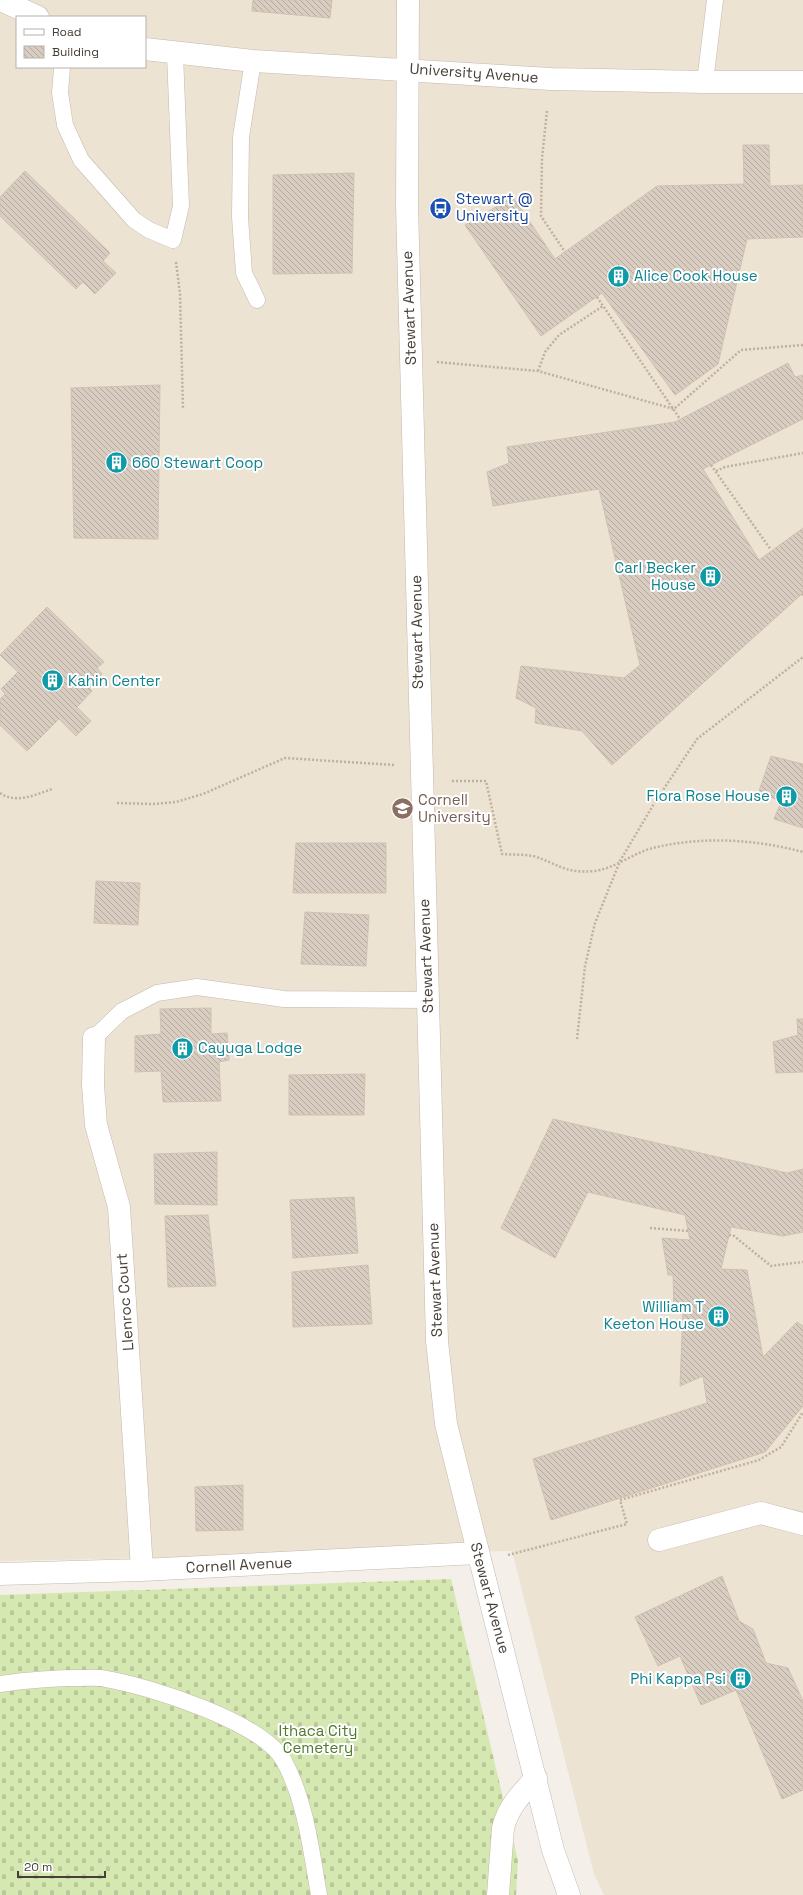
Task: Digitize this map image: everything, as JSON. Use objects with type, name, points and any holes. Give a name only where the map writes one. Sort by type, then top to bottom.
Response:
[{"type":"street","points":[[2,0],[36,16]]},
{"type":"street","name":"Stewart Avenue","points":[[408,0],[407,205],[437,1348],[446,1424],[553,1850],[569,1895]]},
{"type":"street","name":"University Avenue","points":[[146,49],[174,54],[253,61],[408,69],[551,79],[803,82]]},
{"type":"street","name":"Llenroc Court","points":[[94,1038],[93,1085],[96,1126],[119,1207],[142,1570]]},
{"type":"street","points":[[659,1540],[761,1513],[803,1524]]},
{"type":"street","name":"Cornell Avenue","points":[[0,1574],[142,1570],[478,1553]]},
{"type":"street","points":[[498,1895],[503,1828],[506,1818],[512,1805],[536,1778]]},
{"type":"lane","points":[[705,82],[715,0]]},
{"type":"lane","points":[[62,68],[60,93],[65,125],[81,160],[134,220],[149,230],[173,240],[181,206],[174,54]]},
{"type":"lane","points":[[253,61],[241,137],[240,217],[244,273],[257,300]]},
{"type":"lane","points":[[94,1038],[122,1011],[157,992],[197,987],[284,999],[427,1000]]},
{"type":"lane","points":[[0,1684],[46,1678],[105,1678],[167,1695],[230,1720],[254,1732],[271,1745],[284,1760],[302,1805],[319,1895]]},
{"type":"path","points":[[547,111],[542,158],[541,216],[565,252]]},
{"type":"path","points":[[173,240],[180,294],[183,409]]},
{"type":"path","points":[[597,297],[680,419]]},
{"type":"path","points":[[538,371],[545,352],[559,335],[603,306]]},
{"type":"path","points":[[674,409],[742,350],[803,345]]},
{"type":"path","points":[[411,360],[538,371],[674,409]]},
{"type":"path","points":[[716,471],[725,467],[803,453]]},
{"type":"path","points":[[712,464],[771,550]]},
{"type":"path","points":[[577,1039],[585,966],[590,939],[620,862],[655,802],[697,739],[803,657]]},
{"type":"path","points":[[117,803],[153,804],[176,802],[203,794],[286,758],[394,765]]},
{"type":"path","points":[[452,780],[486,782],[502,854],[532,856],[559,868],[572,871],[596,871],[652,848],[706,840],[736,841],[803,852]]},
{"type":"path","points":[[0,793],[7,797],[25,798],[52,789]]},
{"type":"path","points":[[650,1228],[688,1231]]},
{"type":"path","points":[[729,1235],[734,1236],[771,1266],[803,1262]]},
{"type":"path","points":[[508,1555],[627,1524],[620,1500],[759,1460],[781,1447],[803,1412]]},
{"type":"shaded area","name":"Cornell University","points":[[0,0],[803,0],[803,1895],[604,1895],[594,1874],[512,1551],[0,1561]]},
{"type":"green space","name":"Ithaca City Cemetery","points":[[451,1579],[518,1861],[516,1895],[0,1895],[0,1595]]},
{"type":"building","points":[[253,0],[332,0],[330,18],[252,11]]},
{"type":"building","name":"Alice Cook House","points":[[743,145],[769,145],[770,186],[803,185],[803,237],[747,239],[718,364],[675,395],[602,293],[541,336],[465,225],[513,197],[555,259],[657,186],[744,184]]},
{"type":"building","points":[[25,171],[110,253],[103,261],[116,273],[95,294],[83,282],[76,289],[0,216],[0,197]]},
{"type":"building","points":[[354,173],[352,273],[273,274],[273,175]]},
{"type":"building","name":"Carl Becker House","points":[[788,363],[795,377],[803,375],[803,419],[703,469],[759,560],[803,528],[803,593],[612,765],[582,731],[535,723],[536,708],[516,698],[521,666],[624,678],[640,665],[599,489],[493,506],[487,472],[509,463],[507,447],[675,422]]},
{"type":"building","name":"660 Stewart Coop","points":[[160,385],[158,539],[74,538],[71,388]]},
{"type":"building","name":"Kahin Center","points":[[47,607],[104,662],[97,668],[102,674],[89,688],[92,691],[77,707],[91,721],[76,736],[59,719],[27,751],[0,725],[0,699],[5,694],[1,689],[18,672],[0,655]]},
{"type":"building","name":"Flora Rose House","points":[[771,756],[803,764],[803,828],[774,819],[781,802],[759,791]]},
{"type":"building","points":[[296,843],[386,843],[386,893],[293,893]]},
{"type":"building","points":[[96,881],[140,883],[138,925],[94,923]]},
{"type":"building","points":[[305,912],[369,915],[366,966],[301,964]]},
{"type":"building","name":"Cayuga Lodge","points":[[211,1008],[211,1034],[227,1033],[229,1060],[219,1062],[221,1101],[163,1102],[161,1071],[135,1072],[135,1036],[161,1034],[160,1009]]},
{"type":"building","points":[[797,1019],[803,1019],[803,1072],[776,1073],[773,1042],[798,1035]]},
{"type":"building","points":[[365,1074],[364,1115],[289,1115],[289,1075]]},
{"type":"building","name":"William T Keeton House","points":[[553,1119],[787,1173],[803,1169],[803,1232],[783,1236],[731,1227],[721,1269],[747,1270],[763,1357],[797,1322],[803,1326],[803,1406],[765,1452],[551,1520],[533,1459],[707,1403],[703,1376],[680,1386],[683,1309],[674,1310],[673,1275],[668,1275],[662,1238],[690,1240],[685,1215],[588,1192],[555,1258],[501,1228]]},
{"type":"building","points":[[217,1152],[217,1205],[155,1204],[154,1154]]},
{"type":"building","points":[[354,1197],[358,1253],[293,1258],[290,1200]]},
{"type":"building","points":[[208,1215],[216,1286],[168,1287],[165,1216]]},
{"type":"building","points":[[368,1265],[372,1324],[293,1327],[292,1272]]},
{"type":"building","points":[[243,1485],[243,1530],[196,1531],[195,1487]]},
{"type":"building","name":"Phi Kappa Psi","points":[[722,1576],[739,1621],[753,1629],[766,1663],[788,1668],[803,1701],[803,1790],[782,1799],[736,1690],[701,1705],[680,1656],[658,1666],[635,1617]]},
{"type":"place","name":"Stewart @ University","points":[[441,208]]},
{"type":"place","name":"Alice Cook House","points":[[619,276]]},
{"type":"place","name":"660 Stewart Coop","points":[[116,463]]},
{"type":"place","name":"Carl Becker House","points":[[711,577]]},
{"type":"place","name":"Kahin Center","points":[[53,681]]},
{"type":"place","name":"Flora Rose House","points":[[786,796]]},
{"type":"place","name":"Cornell University","points":[[402,809]]},
{"type":"place","name":"Cayuga Lodge","points":[[182,1048]]},
{"type":"place","name":"William T Keeton House","points":[[719,1316]]},
{"type":"place","name":"Phi Kappa Psi","points":[[741,1679]]}]
